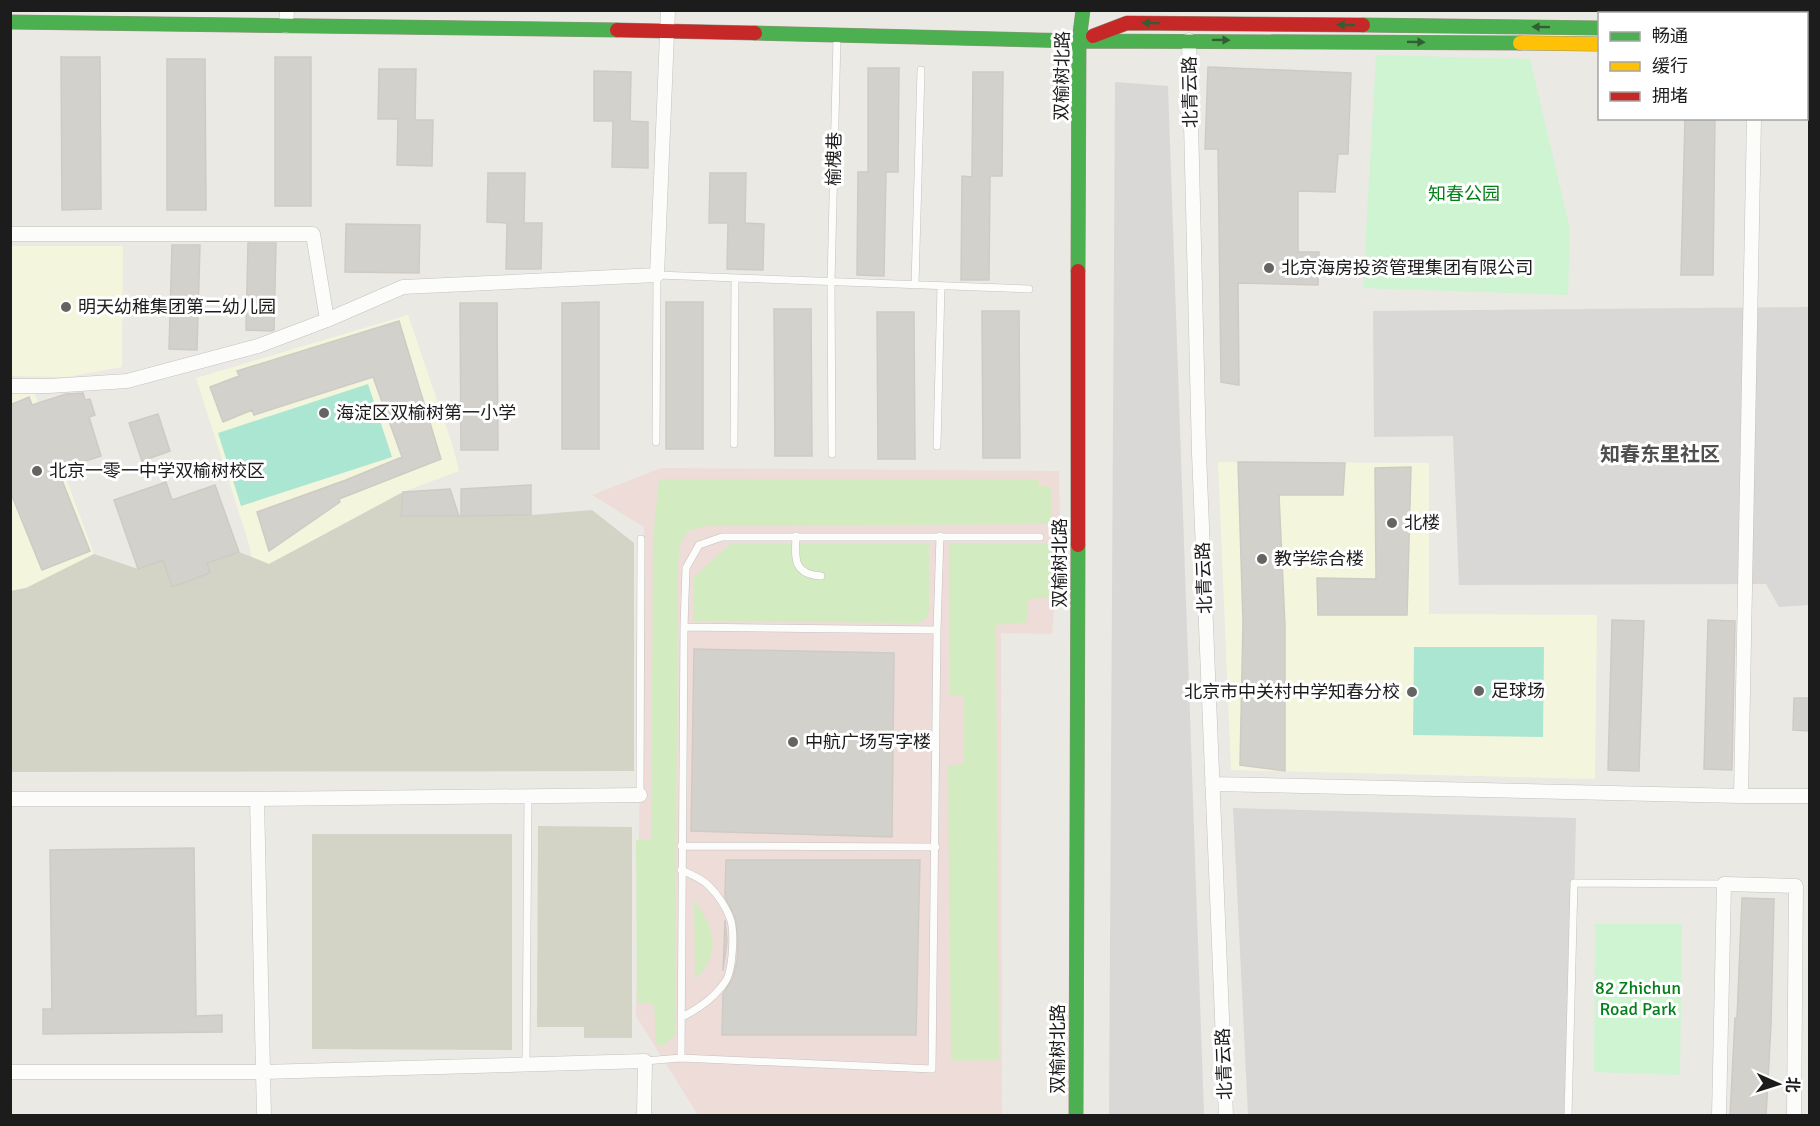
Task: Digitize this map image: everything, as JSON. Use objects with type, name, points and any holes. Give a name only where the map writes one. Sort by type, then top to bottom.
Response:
[{"type":"street","points":[[286,26],[287,10]]},
{"type":"street","points":[[10,386],[127,381],[258,346],[327,320],[403,287],[657,275],[668,10]]},
{"type":"street","name":"双榆树北路","points":[[1076,1116],[1079,41],[1083,10]]},
{"type":"street","points":[[10,22],[1079,41],[1598,44]]},
{"type":"street","points":[[1079,41],[1127,23],[1598,28]]},
{"type":"street","name":"北青云路","points":[[1189,40],[1199,453],[1226,1116]]},
{"type":"street","points":[[1741,796],[1754,120]]},
{"type":"street","points":[[10,234],[313,234],[327,320]]},
{"type":"street","points":[[1212,784],[1809,796]]},
{"type":"street","points":[[10,799],[640,795]]},
{"type":"street","points":[[257,799],[264,1116]]},
{"type":"street","points":[[1719,1116],[1724,884],[1796,886],[1794,1116]]},
{"type":"street","points":[[10,1072],[263,1072],[645,1061],[644,1116]]},
{"type":"lane","name":"榆槐巷","points":[[832,454],[831,282],[837,36]]},
{"type":"lane","points":[[915,285],[921,70]]},
{"type":"lane","points":[[656,442],[657,275],[1029,289]]},
{"type":"lane","points":[[734,444],[735,278]]},
{"type":"lane","points":[[937,446],[941,286]]},
{"type":"lane","points":[[796,536],[799,567],[805,573],[820,576]]},
{"type":"lane","points":[[645,1061],[681,1058],[932,1069],[940,536]]},
{"type":"lane","points":[[681,1058],[681,846],[686,568],[699,545],[722,537],[1040,537]]},
{"type":"lane","points":[[640,795],[641,539]]},
{"type":"lane","points":[[684,627],[937,630]]},
{"type":"lane","points":[[526,1065],[528,796]]},
{"type":"lane","points":[[681,846],[936,847]]},
{"type":"lane","points":[[681,870],[708,884],[719,898],[731,919],[732,938],[732,959],[727,981],[695,1011],[682,1017]]},
{"type":"lane","points":[[1568,1116],[1574,883],[1724,884]]},
{"type":"shaded area","points":[[1115,82],[1168,86],[1204,1115],[1109,1115]]},
{"type":"shaded area","name":"明天幼稚集团第二幼儿园","points":[[11,246],[123,246],[122,367],[67,377],[11,376]]},
{"type":"shaded area","points":[[1809,307],[1809,605],[1779,607],[1766,584],[1459,585],[1453,436],[1374,437],[1373,311]]},
{"type":"shaded area","name":"海淀区双榆树第一小学","points":[[408,315],[459,471],[403,492],[269,564],[252,557],[196,378]]},
{"type":"shaded area","name":"北京一零一中学双榆树校区","points":[[10,389],[33,389],[94,554],[26,588],[11,591]]},
{"type":"shaded area","name":"北京市中关村中学知春分校","points":[[1218,462],[1429,463],[1429,614],[1597,615],[1595,779],[1231,770]]},
{"type":"shaded area","points":[[661,468],[1059,471],[1060,537],[1052,634],[1001,633],[1002,1115],[698,1115],[636,1016],[644,527],[592,495]]},
{"type":"shaded area","points":[[403,492],[402,516],[531,515],[592,510],[634,543],[634,771],[11,772],[10,591],[26,588],[94,554],[138,569],[163,560],[173,587],[210,573],[207,563],[239,552],[269,564]]},
{"type":"shaded area","points":[[1233,808],[1576,818],[1569,1115],[1248,1115]]},
{"type":"shaded area","points":[[538,826],[632,827],[632,1038],[584,1038],[584,1027],[537,1027]]},
{"type":"shaded area","points":[[312,834],[512,834],[512,1050],[312,1049]]},
{"type":"green space","name":"知春公园","points":[[1376,55],[1530,59],[1570,229],[1568,295],[1363,288]]},
{"type":"green space","points":[[368,384],[392,457],[241,506],[218,433]]},
{"type":"green space","points":[[659,479],[1038,479],[1039,486],[1051,487],[1051,524],[707,526],[688,531],[680,545],[678,563],[675,1035],[663,1046],[656,1044],[654,1004],[637,1003],[636,840],[651,840],[653,538]]},
{"type":"green space","points":[[949,543],[1051,544],[1053,597],[1028,599],[1028,622],[996,625],[999,1060],[951,1061],[948,766],[964,764],[964,696],[950,695]]},
{"type":"green space","points":[[730,544],[929,544],[927,618],[918,623],[693,621],[694,577]]},
{"type":"green space","name":"足球场","points":[[1414,647],[1544,647],[1543,737],[1413,735]]},
{"type":"green space","points":[[694,900],[707,920],[713,940],[709,960],[695,980]]},
{"type":"green space","name":"82 Zhichun Road Park","points":[[1595,924],[1682,924],[1680,1075],[1594,1072]]},
{"type":"building","points":[[61,57],[100,57],[101,209],[62,210]]},
{"type":"building","points":[[275,57],[311,57],[311,206],[275,206]]},
{"type":"building","points":[[167,59],[205,59],[206,210],[167,210]]},
{"type":"building","points":[[1208,67],[1351,73],[1348,154],[1338,154],[1335,192],[1298,191],[1298,252],[1319,252],[1318,285],[1238,283],[1239,385],[1221,382],[1218,149],[1205,149]]},
{"type":"building","points":[[868,68],[899,68],[898,172],[886,172],[884,276],[857,275],[858,172],[868,172]]},
{"type":"building","points":[[379,69],[416,69],[415,120],[433,120],[432,166],[397,165],[398,119],[378,119]]},
{"type":"building","points":[[594,71],[631,72],[630,121],[648,122],[648,168],[612,167],[613,121],[594,121]]},
{"type":"building","points":[[973,72],[1003,72],[1002,176],[990,176],[989,280],[961,280],[962,176],[972,177]]},
{"type":"building","points":[[1685,120],[1715,120],[1713,275],[1681,275]]},
{"type":"building","points":[[488,173],[525,173],[524,223],[542,223],[541,269],[506,269],[507,223],[487,222]]},
{"type":"building","points":[[710,173],[746,173],[745,223],[764,224],[763,270],[727,269],[728,223],[709,223]]},
{"type":"building","points":[[346,224],[420,225],[419,273],[345,272]]},
{"type":"building","points":[[248,243],[276,243],[274,330],[272,331],[246,330]]},
{"type":"building","points":[[172,245],[200,245],[197,350],[169,349]]},
{"type":"building","points":[[599,302],[599,449],[562,449],[562,303]]},
{"type":"building","points":[[666,302],[703,302],[703,449],[666,449]]},
{"type":"building","points":[[460,303],[497,303],[498,450],[461,450]]},
{"type":"building","points":[[774,309],[811,309],[812,456],[775,456]]},
{"type":"building","points":[[982,311],[1019,311],[1020,458],[983,458]]},
{"type":"building","points":[[877,312],[914,312],[915,459],[878,459]]},
{"type":"building","points":[[399,321],[441,459],[339,499],[340,502],[269,551],[257,512],[402,457],[373,377],[254,415],[252,410],[223,422],[210,387],[239,376],[237,371]]},
{"type":"building","name":"北京一零一中学双榆树校区","points":[[83,393],[85,400],[90,399],[95,415],[89,417],[101,456],[58,470],[90,551],[42,570],[10,491],[10,405],[29,397],[32,405],[66,394]]},
{"type":"building","points":[[158,414],[170,451],[142,461],[129,423]]},
{"type":"building","points":[[1238,462],[1345,463],[1343,495],[1279,495],[1285,626],[1285,771],[1240,765],[1243,622]]},
{"type":"building","points":[[1411,467],[1407,615],[1318,615],[1317,578],[1376,579],[1375,468]]},
{"type":"building","points":[[166,482],[172,500],[215,485],[239,552],[207,563],[210,573],[172,587],[163,560],[138,569],[114,500]]},
{"type":"building","points":[[531,485],[531,515],[461,516],[461,489]]},
{"type":"building","points":[[450,489],[459,516],[401,516],[403,492]]},
{"type":"building","points":[[1612,620],[1644,621],[1639,771],[1608,770]]},
{"type":"building","points":[[1708,620],[1735,621],[1732,770],[1704,769]]},
{"type":"building","name":"中航广场写字楼","points":[[694,649],[894,653],[892,837],[691,831]]},
{"type":"building","points":[[1794,698],[1809,698],[1809,731],[1793,730]]},
{"type":"building","points":[[194,848],[196,1016],[222,1015],[222,1032],[43,1034],[43,1009],[52,1009],[50,850]]},
{"type":"building","points":[[726,860],[920,860],[916,1035],[722,1035],[723,994],[733,978],[738,941],[735,917],[725,897]]},
{"type":"building","points":[[1742,898],[1774,899],[1766,1116],[1730,1116]]},
{"type":"building","points":[[725,920],[727,941],[723,971]]},
{"type":"traffic: fast","points":[[1078,271],[1079,41],[1083,10]]},
{"type":"traffic: fast","points":[[10,22],[617,30]]},
{"type":"traffic: fast","points":[[1363,25],[1598,28]]},
{"type":"traffic: fast","points":[[755,33],[1079,41],[1520,43]]},
{"type":"traffic: fast","points":[[1076,1116],[1078,545]]},
{"type":"traffic: slow","points":[[1520,43],[1598,44]]},
{"type":"traffic: jam","points":[[1093,36],[1127,23],[1363,25]]},
{"type":"traffic: jam","points":[[617,30],[755,33]]},
{"type":"traffic: jam","points":[[1078,271],[1078,545]]},
{"type":"place","name":"北京海房投资管理集团有限公司","points":[[1269,268]]},
{"type":"place","name":"明天幼稚集团第二幼儿园","points":[[66,307]]},
{"type":"place","name":"海淀区双榆树第一小学","points":[[324,413]]},
{"type":"place","name":"北京一零一中学双榆树校区","points":[[37,471]]},
{"type":"place","name":"北楼","points":[[1392,523]]},
{"type":"place","name":"教学综合楼","points":[[1262,559]]},
{"type":"place","name":"足球场","points":[[1479,691]]},
{"type":"place","name":"北京市中关村中学知春分校","points":[[1412,692]]},
{"type":"place","name":"中航广场写字楼","points":[[793,742]]},
{"type":"district","name":"知春东里社区","points":[[1660,454]]}]
